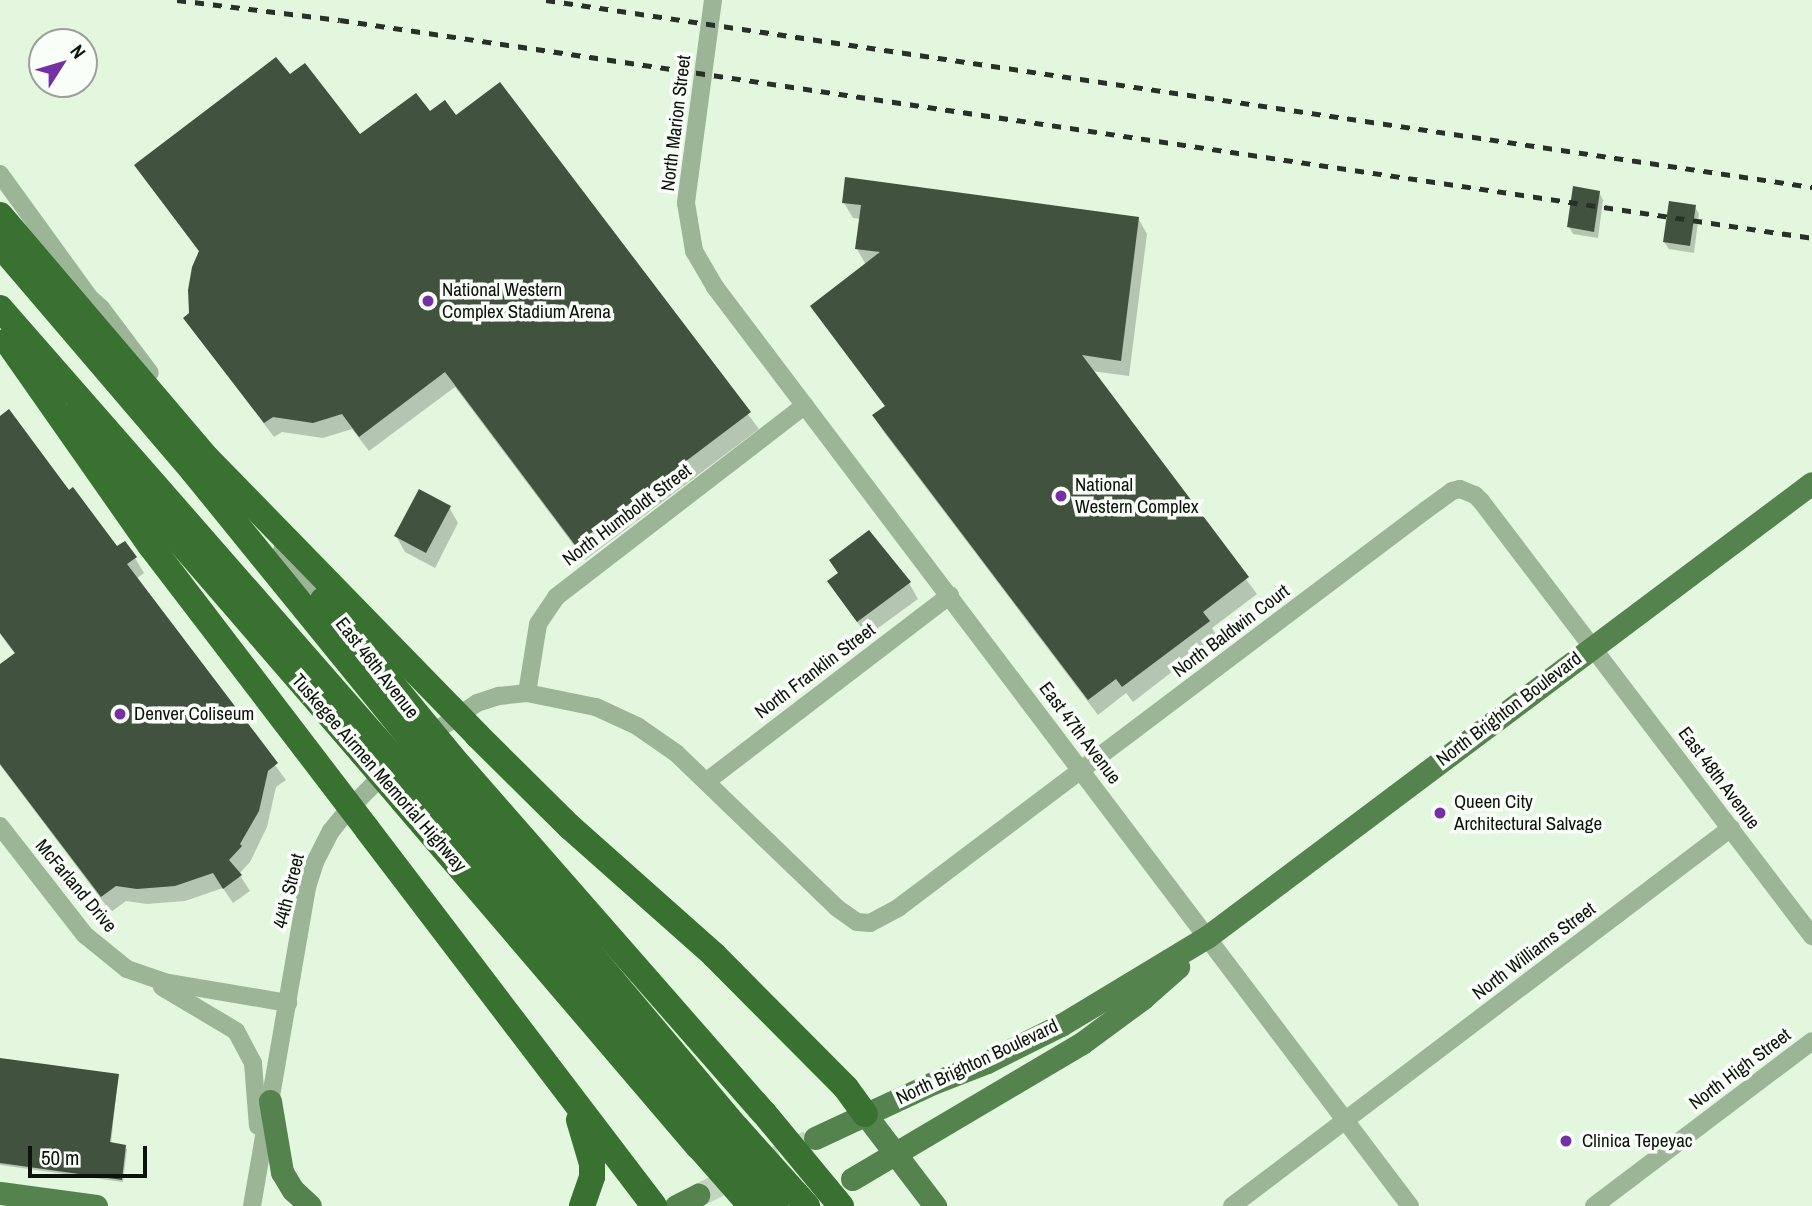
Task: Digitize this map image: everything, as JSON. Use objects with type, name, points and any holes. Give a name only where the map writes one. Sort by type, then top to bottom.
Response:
[{"type":"highway","points":[[0,215],[206,458],[477,736],[570,827],[714,955],[846,1088],[865,1114]]},
{"type":"highway","points":[[0,245],[193,471],[428,779],[776,1206]]},
{"type":"highway","points":[[0,308],[428,779]]},
{"type":"highway","points":[[3,337],[150,545],[654,1206]]},
{"type":"highway","name":"Tuskegee Airmen Memorial Highway","points":[[3,337],[428,779],[764,1113],[841,1206]]},
{"type":"highway","name":"Tuskegee Airmen Memorial Highway","points":[[206,458],[428,779],[718,1137],[751,1206]]},
{"type":"highway","points":[[569,1096],[587,1138],[592,1164],[592,1177],[582,1206]]},
{"type":"highway","points":[[718,1137],[807,1206]]},
{"type":"main road","name":"North Brighton Boulevard","points":[[815,1138],[987,1062],[1060,1025],[1207,937],[1812,483]]},
{"type":"main road","name":"North Brighton Boulevard","points":[[852,1179],[1091,1037],[1163,982],[1207,937]]},
{"type":"main road","points":[[270,1101],[282,1172],[293,1190],[310,1206]]},
{"type":"main road","points":[[865,1114],[935,1206]]},
{"type":"main road","points":[[0,1193],[96,1206]]},
{"type":"main road","points":[[676,1206],[698,1195]]},
{"type":"street","name":"North Marion Street","points":[[713,0],[687,203],[694,251],[715,287]]},
{"type":"street","name":"East 46th Avenue","points":[[0,174],[89,297],[101,308],[405,714],[416,745]]},
{"type":"street","name":"East 47th Avenue","points":[[715,287],[1410,1206]]},
{"type":"street","name":"North Humboldt Street","points":[[527,693],[538,624],[556,597],[805,405]]},
{"type":"street","name":"North Baldwin Court","points":[[706,781],[837,908],[857,922],[870,923],[889,914],[1452,491],[1468,491],[1481,501],[1593,646]]},
{"type":"street","name":"North Franklin Street","points":[[706,781],[950,595]]},
{"type":"street","name":"East 48th Avenue","points":[[1593,646],[1812,936]]},
{"type":"street","name":"44th Street","points":[[251,1206],[307,887],[323,845],[366,790],[416,745],[477,704],[527,693]]},
{"type":"street","points":[[527,693],[572,700],[616,715],[666,746],[706,781]]},
{"type":"street","name":"McFarland Drive","points":[[0,827],[85,935],[106,954],[140,976],[288,1003]]},
{"type":"street","name":"North Williams Street","points":[[1345,1120],[1731,828]]},
{"type":"street","points":[[140,976],[236,1031],[253,1063],[260,1159]]},
{"type":"street","name":"North High Street","points":[[1594,1206],[1812,1041]]},
{"type":"street","points":[[1232,1206],[1345,1120]]},
{"type":"building","name":"National Western Complex Stadium Arena","points":[[276,57],[290,74],[305,63],[360,134],[416,93],[430,111],[445,100],[456,115],[500,82],[751,412],[575,545],[445,372],[359,437],[342,414],[313,423],[273,417],[264,423],[183,318],[189,313],[188,290],[192,267],[199,251],[134,165]]},
{"type":"building","name":"National Western Complex","points":[[845,177],[1139,217],[1121,361],[1082,355],[1249,577],[1203,612],[1210,621],[1122,687],[1116,679],[1088,700],[872,415],[885,406],[810,306],[880,252],[855,249],[861,205],[842,203]]},
{"type":"building","points":[[1573,186],[1600,191],[1594,232],[1567,227]]},
{"type":"building","points":[[1669,201],[1696,205],[1690,246],[1663,242]]},
{"type":"building","name":"Denver Coliseum","points":[[9,409],[69,490],[73,487],[117,546],[125,541],[137,557],[127,564],[278,763],[268,771],[259,811],[240,844],[242,846],[229,860],[242,875],[223,889],[213,873],[175,886],[137,889],[116,886],[101,897],[0,764],[0,664],[15,653],[0,633],[0,416]]},
{"type":"building","points":[[419,489],[451,506],[426,553],[394,536]]},
{"type":"building","points":[[869,530],[911,582],[857,622],[827,581],[838,573],[829,560]]},
{"type":"building","points":[[0,1058],[119,1074],[110,1142],[126,1145],[122,1180],[0,1163]]},
{"type":"tunnel","points":[[698,1195],[809,1141]]},
{"type":"railway","points":[[177,0],[340,20],[1812,238]]},
{"type":"railway","points":[[546,0],[1812,187]]},
{"type":"place","name":"National Western Complex Stadium Arena","points":[[428,301]]},
{"type":"place","name":"National Western Complex","points":[[1061,496]]},
{"type":"place","name":"Denver Coliseum","points":[[120,714]]},
{"type":"place","name":"Queen City Architectural Salvage","points":[[1440,813]]},
{"type":"place","name":"Clinica Tepeyac","points":[[1566,1141]]}]
